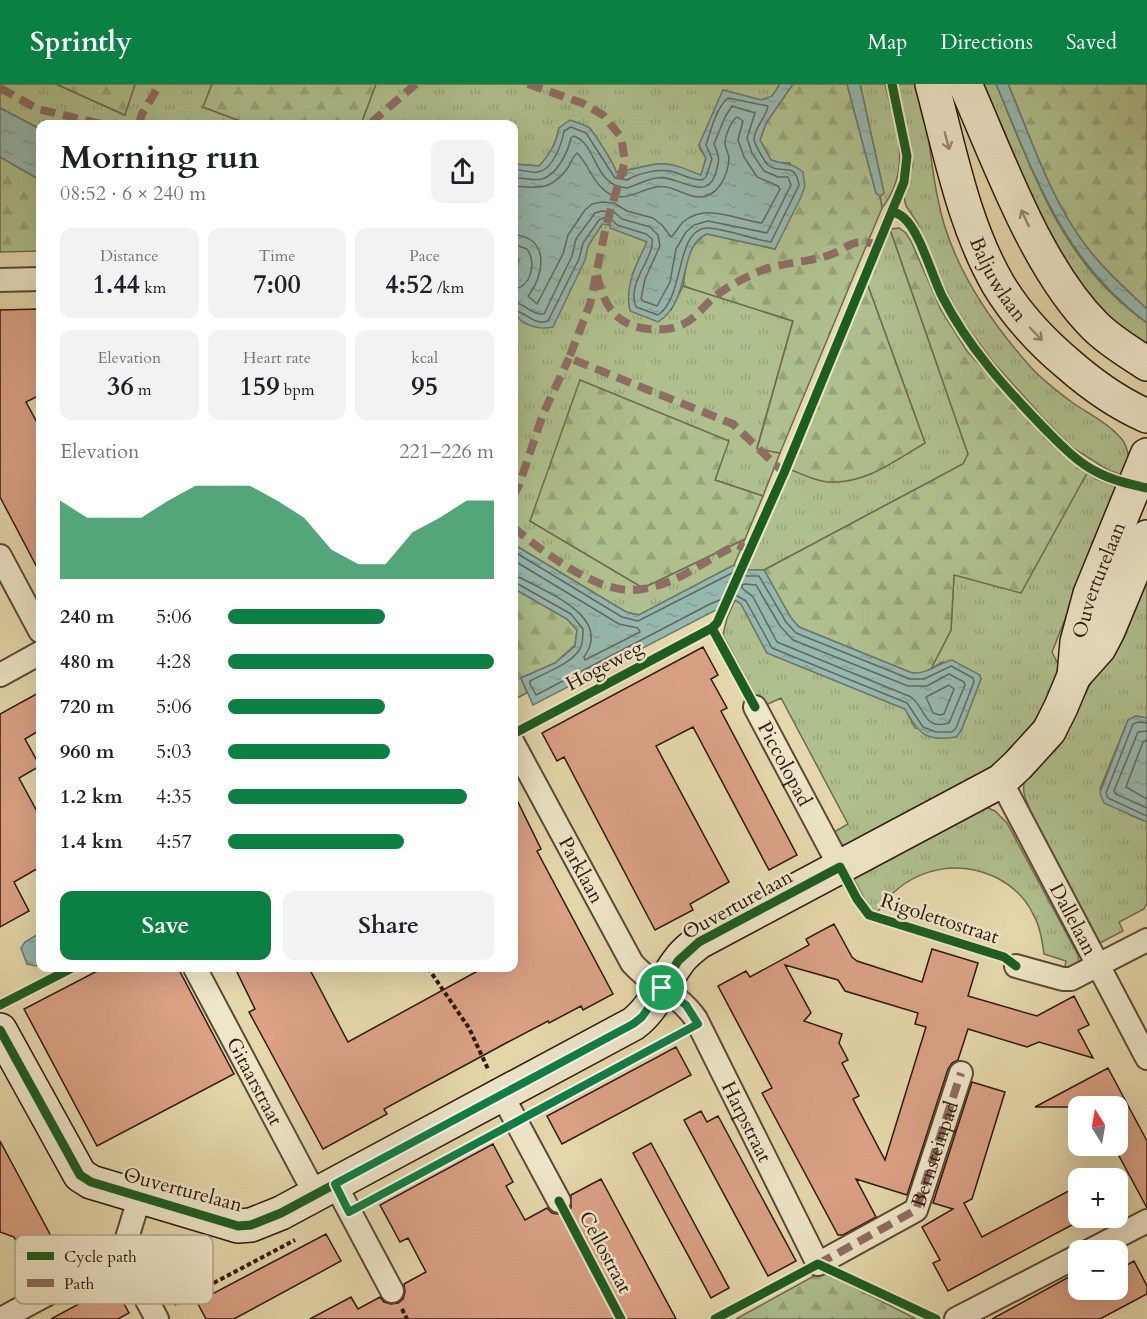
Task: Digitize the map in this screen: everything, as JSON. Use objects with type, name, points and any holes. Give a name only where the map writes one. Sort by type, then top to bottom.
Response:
[{"type":"street","name":"Baljuwlaan","points":[[932,84],[967,212],[982,251],[999,285],[1028,326],[1053,351],[1085,379],[1115,400],[1147,416]]},
{"type":"street","points":[[965,84],[1028,225],[1053,270],[1074,302],[1095,326],[1116,344],[1147,363]]},
{"type":"street","points":[[0,280],[36,279]]},
{"type":"street","name":"Ouverturelaan","points":[[1074,676],[1077,642],[1090,594],[1147,455]]},
{"type":"street","name":"Ouverturelaan","points":[[0,1030],[80,1175],[91,1182],[238,1226],[251,1225],[333,1196],[509,1109],[633,1024],[647,1012],[678,961],[699,942],[1001,781],[1048,731],[1074,676],[1099,648],[1108,632],[1147,537]]},
{"type":"street","points":[[0,556],[36,624]]},
{"type":"street","points":[[0,675],[36,655]]},
{"type":"street","name":"Piccolopad","points":[[755,707],[840,867]]},
{"type":"street","name":"Parklaan","points":[[518,753],[632,963],[662,988]]},
{"type":"street","name":"Dallelaan","points":[[1001,781],[1147,1058]]},
{"type":"street","name":"Rigolettostraat","points":[[1016,966],[1063,979],[1071,979],[1147,940]]},
{"type":"street","name":"Gitaarstraat","points":[[197,972],[392,1292]]},
{"type":"street","name":"Harpstraat","points":[[662,988],[686,1005],[698,1024],[818,1264]]},
{"type":"street","name":"Bernsteinpad","points":[[818,1264],[916,1210],[961,1073]]},
{"type":"street","name":"Cellostraat","points":[[509,1109],[559,1201]]},
{"type":"street","points":[[128,1235],[140,1196]]},
{"type":"street","points":[[1110,1240],[1147,1221]]},
{"type":"street","points":[[956,1319],[1068,1261]]},
{"type":"street","points":[[1,1319],[29,1304]]},
{"type":"path","points":[[430,972],[465,1023],[509,1109]]},
{"type":"path","points":[[333,1196],[509,1109],[698,1024]]},
{"type":"path","points":[[213,1285],[298,1238]]},
{"type":"path","points":[[156,1316],[178,1304]]},
{"type":"green space","points":[[0,84],[56,84],[124,115],[135,84],[212,84],[203,107],[237,120],[36,120],[36,127],[0,108]]},
{"type":"green space","points":[[56,84],[135,84],[125,115]]},
{"type":"green space","points":[[212,84],[376,84],[362,120],[237,120],[203,107]]},
{"type":"green space","points":[[376,84],[780,84],[772,97],[761,100],[723,91],[699,145],[706,158],[701,175],[668,164],[627,170],[626,175],[616,172],[590,128],[559,128],[552,149],[539,166],[518,164],[518,120],[362,120]]},
{"type":"green space","points":[[793,84],[847,84],[882,208],[780,453],[757,449],[793,321],[683,286],[691,249],[700,238],[707,234],[775,249],[790,163],[771,160],[760,140],[766,123]]},
{"type":"green space","points":[[860,84],[885,84],[897,132],[899,163],[897,178],[882,208],[880,196],[884,193]]},
{"type":"green space","points":[[897,84],[921,84],[933,172],[944,224],[959,262],[978,298],[1002,332],[1038,374],[1055,390],[1098,419],[1121,438],[1129,457],[1129,478],[1108,470],[1073,448],[993,362],[960,317],[942,282],[917,222],[906,206],[904,197],[913,164]]},
{"type":"green space","points":[[972,84],[996,84],[1042,193],[1056,219],[1088,268],[1117,299],[1147,323],[1147,345],[1114,322],[1064,270]]},
{"type":"green space","points":[[1008,84],[1147,84],[1147,309],[1100,263],[1073,228],[1042,168]]},
{"type":"green space","points":[[0,157],[36,178],[36,251],[0,252]]},
{"type":"green space","points":[[602,224],[611,225],[647,242],[632,275],[671,310],[683,286],[793,321],[757,448],[780,453],[763,496],[715,480],[728,440],[530,521],[643,588],[745,539],[734,565],[639,615],[626,612],[518,547],[518,314],[585,260],[588,246]]},
{"type":"green space","points":[[899,228],[911,241],[941,310],[967,351],[1051,444],[1087,473],[1021,593],[954,575],[951,630],[931,669],[922,674],[912,673],[799,627],[791,618],[764,570],[963,464],[968,454],[890,229]]},
{"type":"green space","points":[[890,229],[968,454],[963,464],[764,570],[747,570],[789,469],[828,482],[925,443],[867,283]]},
{"type":"green space","points":[[867,283],[925,443],[868,475],[843,482],[820,481],[789,469]]},
{"type":"green space","points":[[580,380],[729,441],[715,480],[763,496],[745,539],[643,588],[530,521]]},
{"type":"green space","points":[[1087,473],[1096,479],[1125,490],[1070,607],[1052,652],[1059,666],[1049,694],[1037,717],[1024,737],[997,765],[846,847],[840,843],[834,832],[848,824],[781,698],[766,705],[759,703],[723,635],[735,600],[741,604],[767,653],[905,709],[915,728],[961,731],[981,679],[942,662],[931,669],[951,630],[954,575],[1083,481]]},
{"type":"green space","points":[[1147,565],[1147,718],[1136,716],[1128,720],[1100,789],[1130,815],[1147,822],[1147,903],[1144,909],[1119,922],[1123,931],[1100,943],[1030,810],[1024,795],[1024,783],[1025,779],[1058,744],[1123,623]]},
{"type":"green space","points":[[518,591],[567,619],[577,630],[575,645],[555,663],[521,678],[527,693],[518,698]]},
{"type":"green space","points":[[983,806],[995,811],[1007,823],[1078,955],[1079,962],[1075,968],[1064,971],[1066,961],[1044,954],[1040,933],[1030,908],[1011,887],[993,876],[976,870],[960,868],[928,872],[899,888],[877,913],[869,907],[852,876]]},
{"type":"green space","points":[[823,1271],[916,1319],[736,1319]]},
{"type":"water","points":[[780,84],[793,84],[766,123],[760,140],[771,160],[791,165],[803,172],[805,186],[775,249],[707,234],[698,240],[692,250],[676,300],[669,312],[658,322],[630,311],[629,292],[632,275],[647,242],[610,228],[610,225],[602,224],[588,246],[585,260],[553,327],[538,327],[521,320],[518,316],[518,164],[539,166],[552,148],[559,128],[570,120],[591,130],[616,172],[626,175],[627,170],[668,164],[701,175],[706,158],[699,145],[723,90],[761,100],[772,96]]},
{"type":"water","points":[[847,84],[860,84],[884,193],[880,196],[876,193]]},
{"type":"water","points":[[996,84],[1008,84],[1042,168],[1073,228],[1100,263],[1147,309],[1147,323],[1093,272],[1072,244],[1039,184]]},
{"type":"water","points":[[0,108],[36,127],[36,178],[0,157]]},
{"type":"water","points":[[518,547],[626,612],[639,615],[734,565],[747,570],[764,570],[791,618],[799,627],[912,673],[923,672],[952,660],[980,675],[981,679],[961,731],[956,737],[930,737],[919,730],[905,709],[767,653],[741,604],[735,600],[533,705],[521,678],[555,663],[575,646],[577,630],[567,619],[518,591]]},
{"type":"water","points":[[1136,716],[1147,718],[1147,822],[1104,803],[1100,793],[1128,720]]},
{"type":"water","points":[[36,935],[36,966],[27,964],[21,948],[25,942]]},
{"type":"building","points":[[36,309],[36,397],[26,402],[36,421],[36,565],[0,497],[0,310]]},
{"type":"building","points":[[703,647],[718,675],[711,679],[727,708],[721,711],[797,855],[769,870],[693,727],[656,746],[729,882],[690,904],[693,910],[655,930],[564,757],[557,761],[542,733]]},
{"type":"building","points":[[36,694],[36,732],[25,739],[36,759],[36,768],[19,778],[36,810],[36,869],[14,882],[29,911],[0,927],[0,714]]},
{"type":"building","points":[[518,802],[541,849],[537,851],[613,994],[583,1010],[581,1006],[549,1023],[548,1021],[508,1042],[384,1109],[387,1114],[323,1149],[249,1012],[255,1009],[237,972],[311,972],[348,1042],[476,972],[518,972]]},
{"type":"building","points":[[834,924],[852,957],[857,961],[922,982],[932,949],[978,963],[968,996],[1037,1016],[1074,996],[1089,1025],[1078,1030],[1093,1058],[1039,1042],[1027,1047],[968,1029],[958,1060],[948,1069],[907,1195],[856,1179],[876,1217],[843,1235],[838,1235],[762,1093],[772,1088],[718,986],[746,971],[750,977],[809,945],[806,939]],"holes":[[[785,965],[838,980],[845,991],[918,1013],[915,1024],[926,1027],[885,1160],[853,1099],[859,1096],[842,1063],[848,1060],[839,1043],[842,1034],[804,1021],[811,1013]]]},
{"type":"building","points":[[95,972],[180,972],[234,1074],[97,1146],[24,1009]]},
{"type":"building","points":[[676,1047],[691,1075],[562,1144],[547,1116]]},
{"type":"building","points":[[1108,1068],[1123,1096],[1068,1096],[1068,1107],[1035,1107]]},
{"type":"building","points":[[972,1082],[1005,1092],[972,1199],[964,1203],[982,1237],[1068,1191],[1068,1227],[948,1291],[933,1263],[940,1260],[922,1227],[953,1209],[933,1203]]},
{"type":"building","points":[[1128,1105],[1147,1141],[1147,1208],[1128,1173],[1128,1168],[1126,1168],[1119,1156],[1128,1156]]},
{"type":"building","points":[[701,1111],[707,1122],[718,1116],[796,1261],[768,1276],[684,1120]]},
{"type":"building","points":[[0,1141],[50,1235],[15,1235],[15,1239],[0,1232]]},
{"type":"building","points":[[651,1143],[729,1288],[711,1298],[633,1153]]},
{"type":"building","points":[[493,1144],[513,1182],[506,1186],[525,1220],[547,1208],[552,1213],[565,1213],[571,1208],[571,1195],[601,1179],[676,1319],[310,1319],[351,1297],[358,1309],[380,1297],[384,1302],[391,1304],[403,1299],[404,1284],[426,1272],[408,1238],[400,1242],[380,1205]]},
{"type":"building","points":[[326,1234],[341,1261],[234,1319],[206,1319],[198,1304],[213,1304],[213,1294]]},
{"type":"building","points":[[1134,1261],[1147,1286],[1147,1294],[1100,1319],[992,1319],[1068,1277],[1068,1300],[1128,1300],[1128,1264]]},
{"type":"building","points":[[79,1304],[124,1304],[129,1313],[118,1319],[51,1319]]},
{"type":"marked path","points":[[140,120],[160,84]]},
{"type":"marked path","points":[[374,120],[416,84]]},
{"type":"marked path","points":[[528,84],[582,103],[603,115],[621,137],[625,161],[606,226],[590,304],[569,358],[733,424],[784,473]]},
{"type":"marked path","points":[[0,88],[38,109],[84,120]]},
{"type":"marked path","points":[[597,275],[603,296],[620,319],[638,327],[665,329],[686,323],[721,292],[760,271],[827,256],[856,243],[877,245]]},
{"type":"marked path","points":[[518,487],[543,414],[569,358]]},
{"type":"marked path","points":[[518,531],[569,568],[601,584],[618,589],[638,590],[658,585],[681,576],[737,545],[749,549]]},
{"type":"marked path","points":[[818,1264],[916,1210],[961,1073]]},
{"type":"cycle path","name":"Hogeweg","points":[[518,731],[712,628],[717,623],[784,473],[904,182],[907,156],[892,84]]},
{"type":"cycle path","points":[[892,211],[904,218],[915,233],[952,315],[989,367],[1017,399],[1057,441],[1081,462],[1107,477],[1147,488]]},
{"type":"cycle path","points":[[712,628],[755,707]]},
{"type":"cycle path","points":[[0,1030],[80,1175],[91,1182],[238,1226],[251,1225],[281,1213],[633,1024],[643,1017],[651,1006],[678,961],[699,942],[840,867],[857,899],[869,915],[1004,957],[1016,966]]},
{"type":"cycle path","points":[[0,1005],[64,972]]},
{"type":"cycle path","points":[[559,1201],[621,1319]]},
{"type":"cycle path","points":[[715,1319],[818,1264],[936,1319]]},
{"type":"route","points":[[662,988],[686,1005],[698,1024],[349,1212],[335,1184],[633,1024],[651,1006],[662,988]]}]
